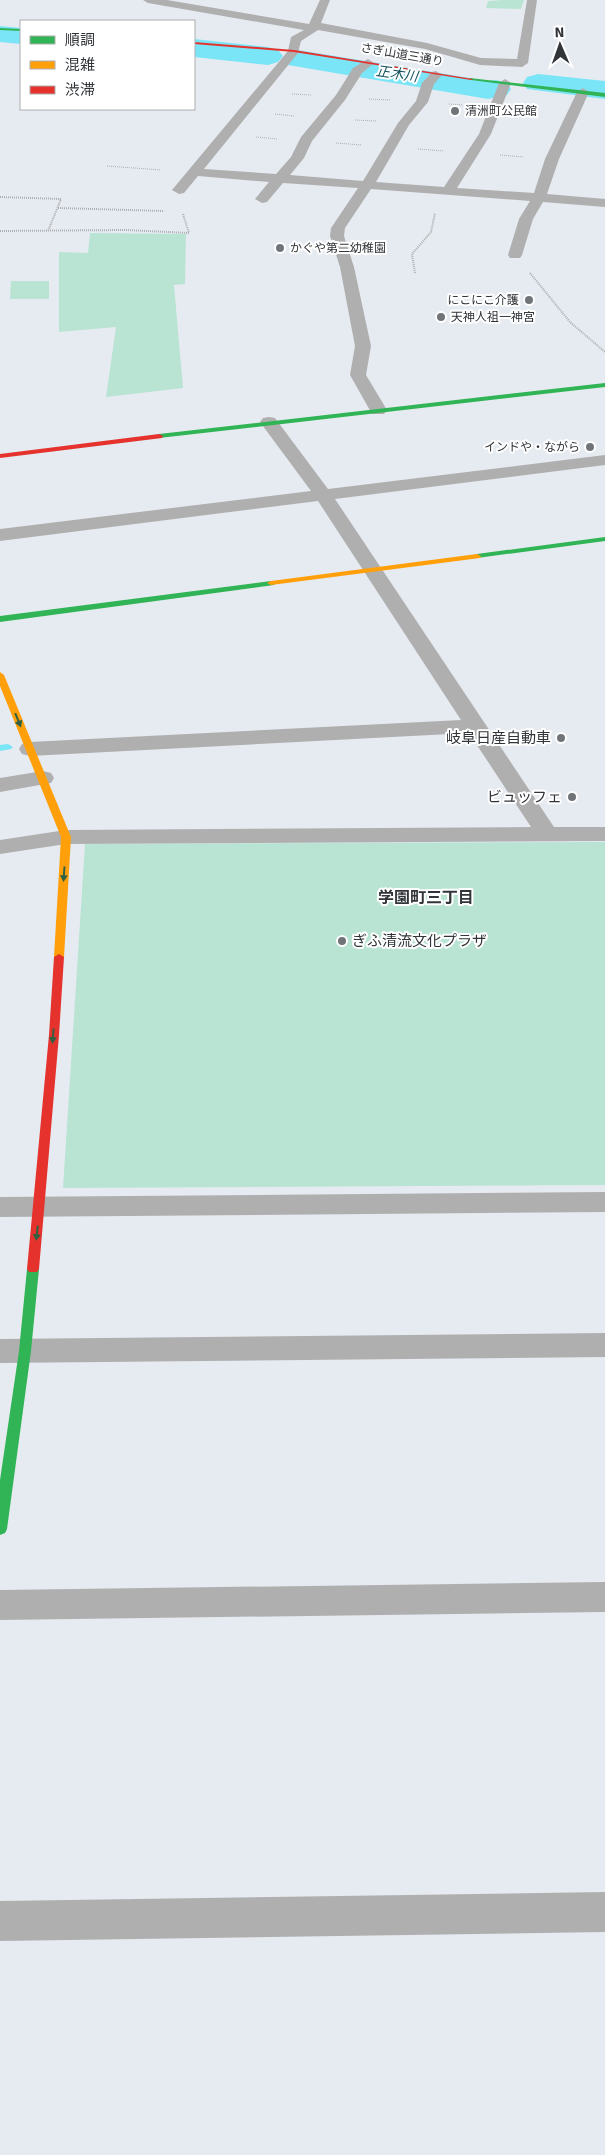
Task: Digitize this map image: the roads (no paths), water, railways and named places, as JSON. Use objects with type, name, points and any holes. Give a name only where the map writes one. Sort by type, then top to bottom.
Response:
[{"type":"street","points":[[148,0],[314,27],[363,32],[427,46],[480,61],[522,63],[532,0]]},
{"type":"street","points":[[179,190],[241,116],[242,112],[294,52],[296,40],[306,37],[314,27],[325,0]]},
{"type":"street","points":[[0,29],[20,30]]},
{"type":"street","name":"さぎ山道三通り","points":[[195,43],[294,52],[362,67],[432,79],[505,83],[605,95]]},
{"type":"street","points":[[262,199],[297,158],[306,140],[341,97],[362,67]]},
{"type":"street","points":[[378,410],[358,375],[363,346],[347,267],[337,236],[338,228],[367,186],[404,124],[422,102],[432,79]]},
{"type":"street","points":[[448,192],[485,134],[505,83]]},
{"type":"street","points":[[515,255],[526,219],[539,198],[552,159],[583,92]]},
{"type":"street","points":[[195,172],[605,203]]},
{"type":"street","points":[[0,456],[269,422],[605,385]]},
{"type":"street","points":[[269,422],[323,495],[547,834]]},
{"type":"street","points":[[0,535],[605,460]]},
{"type":"street","points":[[0,619],[372,568],[605,539]]},
{"type":"street","points":[[0,675],[66,837],[54,1034],[39,1207],[13,1351],[0,1529]]},
{"type":"street","points":[[30,749],[476,726]]},
{"type":"street","points":[[0,785],[43,778]]},
{"type":"street","points":[[0,847],[66,837],[605,834]]},
{"type":"street","points":[[0,1207],[605,1202]]},
{"type":"street","points":[[13,1351],[605,1344]]},
{"type":"street","points":[[0,1605],[605,1597]]},
{"type":"street","points":[[0,1921],[605,1912]]},
{"type":"waterway","name":"正木川","points":[[0,34],[20,36]]},
{"type":"waterway","name":"正木川","points":[[195,48],[268,56]]},
{"type":"waterway","name":"正木川","points":[[298,59],[488,90],[496,89]]},
{"type":"waterway","name":"正木川","points":[[538,83],[605,90]]},
{"type":"waterway","points":[[0,748],[8,747]]},
{"type":"place","name":"清洲町公民館","points":[[455,111]]},
{"type":"place","name":"かぐや第二幼稚園","points":[[280,248]]},
{"type":"place","name":"にこにこ介護","points":[[529,300]]},
{"type":"place","name":"天神人祖一神宮","points":[[441,317]]},
{"type":"place","name":"インドや・ながら","points":[[590,447]]},
{"type":"place","name":"岐阜日産自動車","points":[[561,738]]},
{"type":"place","name":"ビュッフェ","points":[[572,797]]},
{"type":"place","name":"ぎふ清流文化プラザ","points":[[342,941]]},
{"type":"district","name":"学園町三丁目","points":[[426,898]]}]
